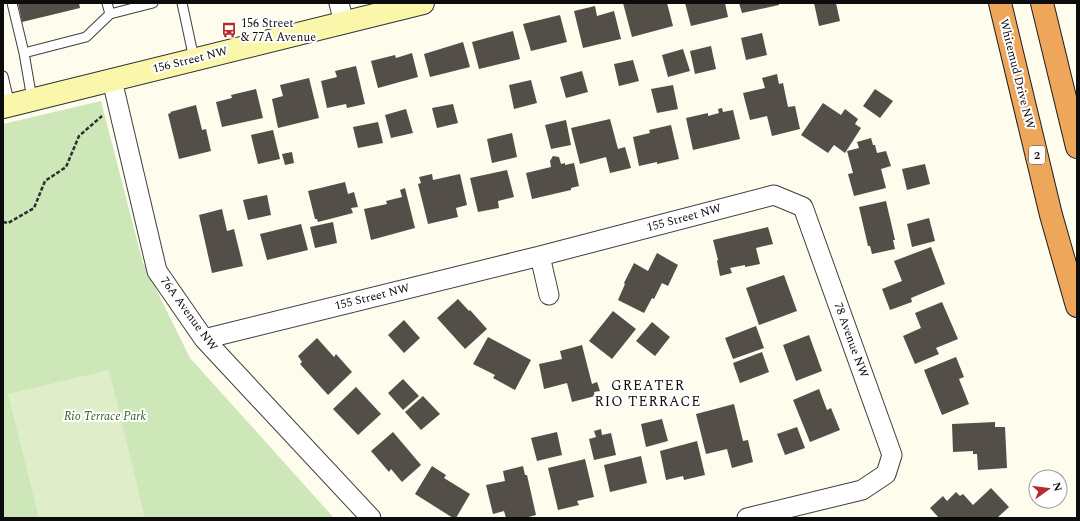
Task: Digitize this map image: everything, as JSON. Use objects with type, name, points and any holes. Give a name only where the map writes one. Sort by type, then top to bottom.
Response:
[{"type":"highway","name":"Whitemud Drive NW","points":[[1000,3],[1051,214],[1077,306]]},
{"type":"highway","points":[[1042,3],[1077,147]]},
{"type":"street","name":"156 Street NW","points":[[7,106],[194,59],[341,13],[423,3]]},
{"type":"street","name":"76A Avenue NW","points":[[112,80],[157,270],[204,339],[371,518]]},
{"type":"street","name":"155 Street NW","points":[[204,339],[540,256],[774,195],[803,207]]},
{"type":"street","name":"78 Avenue NW","points":[[747,518],[862,490],[886,474],[892,455],[803,207]]},
{"type":"street","points":[[540,256],[549,295]]},
{"type":"lane","points":[[12,3],[24,53],[32,100]]},
{"type":"lane","points":[[107,3],[110,14]]},
{"type":"lane","points":[[24,53],[86,37],[110,14],[153,3]]},
{"type":"lane","points":[[182,3],[194,59]]},
{"type":"lane","points":[[3,76],[7,106]]},
{"type":"path","points":[[3,222],[8,223],[34,208],[45,181],[66,167],[79,136],[117,103]]},
{"type":"green space","name":"Rio Terrace Park","points":[[101,101],[143,263],[190,358],[334,518],[3,518],[3,124]]},
{"type":"green space","points":[[109,370],[145,518],[39,518],[8,394]]},
{"type":"building","points":[[18,3],[79,3],[80,8],[22,22]]},
{"type":"building","points":[[623,3],[667,3],[673,26],[632,37]]},
{"type":"building","points":[[685,3],[725,3],[728,17],[691,26]]},
{"type":"building","points":[[739,3],[779,3],[779,5],[742,13]]},
{"type":"building","points":[[814,3],[836,3],[840,21],[819,26]]},
{"type":"building","points":[[595,6],[597,16],[614,11],[621,39],[583,48],[574,11]]},
{"type":"building","points":[[560,15],[567,42],[531,51],[523,24]]},
{"type":"building","points":[[513,31],[520,59],[479,69],[472,42]]},
{"type":"building","points":[[762,33],[767,55],[746,60],[741,38]]},
{"type":"building","points":[[463,42],[470,67],[430,77],[424,54]]},
{"type":"building","points":[[711,46],[716,69],[695,74],[690,51]]},
{"type":"building","points":[[683,49],[690,71],[668,77],[662,55]]},
{"type":"building","points":[[412,53],[418,77],[378,88],[371,61],[395,55],[396,58]]},
{"type":"building","points":[[633,60],[639,81],[619,86],[614,64]]},
{"type":"building","points":[[356,66],[365,104],[347,108],[346,104],[327,108],[321,81],[337,77],[335,71]]},
{"type":"building","points":[[582,71],[588,92],[566,98],[560,77]]},
{"type":"building","points":[[777,74],[779,84],[783,83],[788,107],[795,106],[800,129],[772,136],[767,116],[750,120],[743,93],[765,88],[762,78]]},
{"type":"building","points":[[309,78],[319,118],[278,128],[272,99],[283,96],[280,85]]},
{"type":"building","points":[[531,80],[537,103],[514,109],[509,85]]},
{"type":"building","points":[[673,85],[678,109],[657,113],[651,89]]},
{"type":"building","points":[[256,89],[263,118],[222,127],[216,102],[232,98],[231,95]]},
{"type":"building","points":[[875,89],[893,101],[880,118],[863,106]]},
{"type":"building","points":[[823,103],[841,115],[845,109],[858,119],[855,124],[861,128],[845,153],[834,145],[828,153],[801,135]]},
{"type":"building","points":[[453,104],[458,123],[437,128],[432,108]]},
{"type":"building","points":[[196,105],[202,130],[206,129],[211,151],[179,159],[168,114],[171,113],[170,112]]},
{"type":"building","points":[[722,108],[723,112],[733,110],[740,139],[693,150],[686,118],[708,113],[708,116],[719,113],[718,109]]},
{"type":"building","points":[[406,109],[413,133],[391,138],[385,115]]},
{"type":"building","points":[[610,119],[618,149],[625,147],[631,168],[610,173],[606,157],[580,164],[571,128]]},
{"type":"building","points":[[566,120],[571,145],[551,149],[545,125]]},
{"type":"building","points":[[378,122],[383,143],[358,148],[353,127]]},
{"type":"building","points":[[671,125],[679,159],[639,166],[633,137],[650,133],[649,130]]},
{"type":"building","points":[[273,130],[280,159],[258,164],[251,135]]},
{"type":"building","points":[[512,133],[517,157],[492,163],[487,139]]},
{"type":"building","points":[[871,138],[877,153],[886,151],[891,166],[881,169],[886,188],[854,196],[848,174],[853,173],[847,151],[859,148],[857,142]]},
{"type":"building","points":[[292,152],[294,163],[285,165],[282,154]]},
{"type":"building","points":[[553,156],[559,157],[561,164],[565,163],[565,165],[574,163],[579,186],[571,188],[571,190],[532,199],[526,173],[551,167],[550,161]]},
{"type":"building","points":[[925,164],[930,184],[907,190],[902,169]]},
{"type":"building","points":[[507,170],[514,197],[498,201],[499,208],[478,212],[470,178]]},
{"type":"building","points":[[432,174],[433,180],[460,174],[467,205],[456,208],[458,217],[428,224],[418,184],[421,183],[419,177]]},
{"type":"building","points":[[345,182],[348,194],[354,192],[358,207],[351,208],[353,213],[318,222],[317,219],[315,219],[308,191]]},
{"type":"building","points":[[405,188],[415,228],[371,240],[364,209],[387,204],[386,201],[402,197],[400,190]]},
{"type":"building","points":[[267,195],[271,215],[248,220],[243,200]]},
{"type":"building","points":[[886,201],[895,240],[893,240],[895,249],[872,254],[870,246],[868,246],[859,207]]},
{"type":"building","points":[[222,209],[227,231],[234,229],[243,266],[212,273],[199,215]]},
{"type":"building","points":[[929,218],[935,241],[912,247],[907,224]]},
{"type":"building","points":[[333,222],[337,243],[315,248],[310,227]]},
{"type":"building","points":[[301,224],[308,250],[267,260],[260,234]]},
{"type":"building","points":[[768,227],[773,244],[756,248],[760,264],[730,268],[732,273],[720,276],[713,240]]},
{"type":"building","points":[[931,247],[945,284],[911,298],[912,302],[890,310],[882,289],[902,281],[894,261]]},
{"type":"building","points":[[657,253],[678,265],[668,286],[662,283],[654,299],[652,298],[644,313],[618,300],[625,284],[624,283],[634,263],[648,271]]},
{"type":"building","points":[[784,275],[797,311],[759,325],[746,288]]},
{"type":"building","points":[[458,299],[487,329],[465,349],[437,318]]},
{"type":"building","points":[[942,302],[958,339],[936,348],[939,354],[915,364],[903,336],[921,328],[915,313]]},
{"type":"building","points":[[613,311],[636,329],[612,359],[589,341]]},
{"type":"building","points":[[404,320],[420,338],[404,353],[388,335]]},
{"type":"building","points":[[652,322],[670,337],[655,356],[636,341]]},
{"type":"building","points":[[756,326],[764,348],[733,359],[725,338]]},
{"type":"building","points":[[809,335],[822,371],[796,381],[783,345]]},
{"type":"building","points":[[488,337],[531,360],[515,390],[493,378],[495,375],[473,364]]},
{"type":"building","points":[[317,338],[334,357],[336,354],[352,372],[328,395],[300,364],[302,362],[298,356]]},
{"type":"building","points":[[582,345],[592,384],[597,382],[600,391],[594,392],[595,396],[572,402],[567,383],[544,389],[539,364],[562,359],[560,351]]},
{"type":"building","points":[[762,352],[769,372],[740,383],[733,363]]},
{"type":"building","points":[[956,357],[964,377],[959,379],[969,404],[942,415],[924,370]]},
{"type":"building","points":[[403,379],[419,396],[403,410],[388,393]]},
{"type":"building","points":[[356,387],[381,414],[358,435],[333,409]]},
{"type":"building","points":[[819,389],[827,410],[831,408],[840,430],[810,442],[793,400]]},
{"type":"building","points":[[423,396],[440,414],[421,430],[405,412]]},
{"type":"building","points":[[734,404],[743,441],[748,440],[753,462],[732,468],[727,449],[706,454],[696,414]]},
{"type":"building","points":[[662,419],[668,441],[646,447],[641,424]]},
{"type":"building","points":[[995,422],[995,427],[1005,427],[1007,468],[978,470],[977,454],[973,454],[973,451],[953,452],[952,424]]},
{"type":"building","points":[[797,427],[805,448],[785,455],[777,434]]},
{"type":"building","points":[[601,429],[602,435],[611,433],[616,455],[594,460],[589,439],[596,437],[594,431]]},
{"type":"building","points":[[393,432],[421,465],[402,482],[391,469],[389,472],[371,451]]},
{"type":"building","points":[[557,432],[562,455],[537,461],[531,438]]},
{"type":"building","points":[[697,441],[705,475],[684,480],[683,476],[666,480],[660,451]]},
{"type":"building","points":[[641,456],[647,483],[610,492],[604,465]]},
{"type":"building","points":[[585,459],[594,497],[577,501],[579,505],[558,510],[548,468]]},
{"type":"building","points":[[432,466],[446,475],[444,478],[470,494],[456,518],[453,518],[415,494]]},
{"type":"building","points":[[523,466],[525,475],[527,475],[536,515],[525,518],[506,518],[504,511],[493,514],[486,485],[505,481],[503,471]]},
{"type":"building","points":[[991,488],[1009,507],[997,518],[939,518],[930,508],[943,496],[947,501],[956,492],[960,496],[963,494],[973,505]]},
{"type":"place","name":"156 Street & 77A Avenue","points":[[229,30]]},
{"type":"district","name":"GREATER RIO TERRACE","points":[[648,394]]}]
